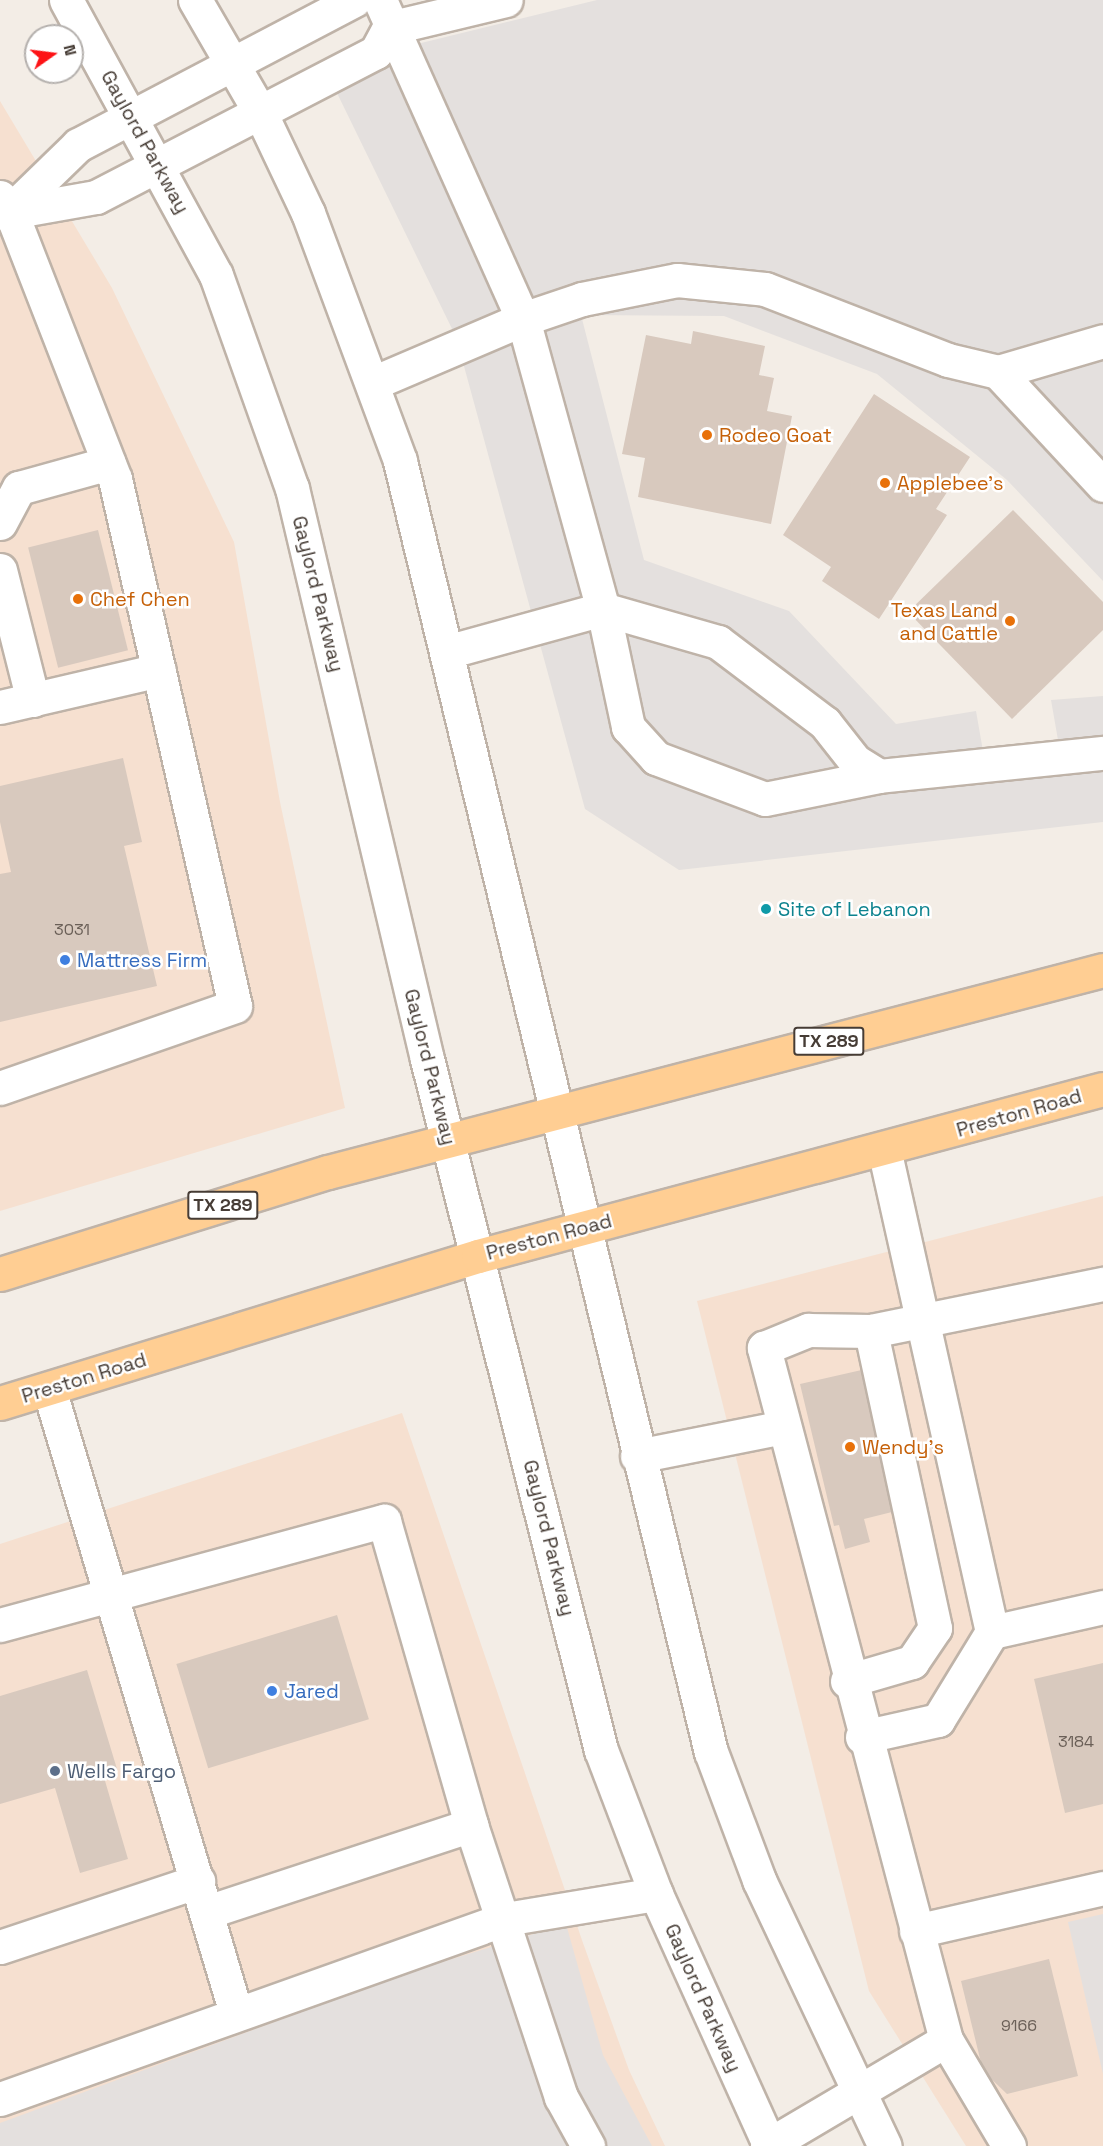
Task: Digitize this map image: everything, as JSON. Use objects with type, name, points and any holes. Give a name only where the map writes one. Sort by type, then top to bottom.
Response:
[{"type":"main road","name":"TX 289","points":[[0,1274],[448,1141],[1103,970]]},
{"type":"main road","name":"Preston Road","points":[[0,1403],[478,1256],[1103,1089]]},
{"type":"street","name":"Gaylord Parkway","points":[[66,0],[132,117],[216,275],[292,488],[448,1141],[601,1750],[656,1894],[769,2146]]},
{"type":"street","points":[[195,0],[234,63],[260,112],[308,213],[373,383],[400,461],[450,651],[637,1456],[711,1752],[759,1880],[856,2094],[885,2146]]},
{"type":"street","points":[[4,209],[78,145],[356,0],[384,14],[506,0]]},
{"type":"street","points":[[4,209],[96,197],[376,52],[384,14]]},
{"type":"street","points":[[384,14],[523,319],[603,609],[628,727],[656,758],[765,799],[879,776],[1103,753]]},
{"type":"street","points":[[0,1088],[236,1006],[109,463],[4,209]]},
{"type":"street","points":[[373,383],[523,319],[582,299],[677,280],[765,289],[948,360],[998,372],[1103,341]]},
{"type":"street","points":[[998,372],[1103,485]]},
{"type":"street","points":[[0,523],[19,488],[109,463]]},
{"type":"street","points":[[0,570],[33,700]]},
{"type":"street","points":[[450,651],[603,609],[718,642],[825,723],[855,760],[879,776]]},
{"type":"street","points":[[0,707],[159,670]]},
{"type":"street","points":[[862,1737],[938,1720],[992,1632],[884,1149]]},
{"type":"street","points":[[1009,2146],[946,2040],[847,1682],[764,1348],[808,1330],[871,1331],[921,1317],[1103,1284]]},
{"type":"street","points":[[847,1682],[912,1662],[935,1628],[871,1331]]},
{"type":"street","points":[[49,1389],[236,2013]]},
{"type":"street","points":[[637,1456],[783,1427]]},
{"type":"street","points":[[0,1625],[384,1521],[471,1825],[505,1918],[561,2097],[588,2146]]},
{"type":"street","points":[[992,1632],[1103,1606]]},
{"type":"street","points":[[207,1912],[471,1825]]},
{"type":"street","points":[[0,1947],[198,1881]]},
{"type":"street","points":[[916,1931],[1103,1888]]},
{"type":"street","points":[[0,2099],[505,1918],[656,1894]]},
{"type":"street","points":[[769,2146],[946,2040]]},
{"type":"shaded area","points":[[597,0],[1103,0],[1103,581],[1007,480],[877,374],[724,316],[581,315],[644,560],[789,611],[896,724],[976,711],[983,751],[1058,740],[1051,700],[1103,696],[1103,822],[679,870],[585,809],[456,337],[336,91],[417,44]]},
{"type":"shaded area","points":[[0,101],[112,288],[234,542],[280,802],[345,1108],[0,1211]]},
{"type":"shaded area","points":[[1103,1196],[1103,2146],[966,2146],[869,1991],[697,1301]]},
{"type":"shaded area","points":[[402,1413],[583,1943],[629,2070],[665,2146],[0,2146],[0,1544]]},
{"type":"shaded area","points":[[1103,1914],[1103,2074],[1068,1922]]},
{"type":"shaded area","points":[[566,1924],[603,2055],[652,2146],[0,2146],[0,2123],[416,1970]]},
{"type":"building","name":"Rodeo Goat","points":[[693,331],[765,346],[759,375],[774,378],[767,411],[792,416],[771,524],[638,497],[645,458],[622,454],[646,335],[691,344]]},
{"type":"building","name":"Applebee's","points":[[874,394],[970,457],[936,509],[947,515],[879,619],[822,581],[831,567],[783,535]]},
{"type":"building","name":"Texas Land and Cattle","points":[[1013,510],[1103,602],[1103,630],[1012,719],[908,612]]},
{"type":"building","name":"Chef Chen","points":[[98,530],[128,650],[58,668],[28,547]]},
{"type":"building","points":[[123,758],[142,842],[124,846],[157,986],[0,1022],[0,874],[11,872],[0,822],[0,786]]},
{"type":"building","name":"Wendy's","points":[[866,1369],[900,1510],[864,1519],[870,1542],[845,1549],[839,1525],[834,1526],[800,1384]]},
{"type":"building","name":"Jared","points":[[337,1615],[369,1719],[208,1768],[176,1664]]},
{"type":"building","points":[[1103,1663],[1103,1804],[1065,1813],[1034,1679]]},
{"type":"building","name":"Wells Fargo","points":[[87,1670],[117,1769],[103,1774],[128,1859],[80,1873],[55,1788],[0,1804],[0,1696]]},
{"type":"building","points":[[1049,1959],[1078,2076],[1007,2094],[983,2071],[961,1981]]},
{"type":"place","name":"Rodeo Goat","points":[[707,435]]},
{"type":"place","name":"Applebee's","points":[[885,483]]},
{"type":"place","name":"Chef Chen","points":[[78,599]]},
{"type":"place","name":"Texas Land and Cattle","points":[[1010,621]]},
{"type":"place","name":"Site of Lebanon","points":[[766,909]]},
{"type":"place","name":"Mattress Firm","points":[[65,960]]},
{"type":"place","name":"Wendy's","points":[[850,1447]]},
{"type":"place","name":"Jared","points":[[272,1691]]},
{"type":"place","name":"Wells Fargo","points":[[55,1771]]}]
